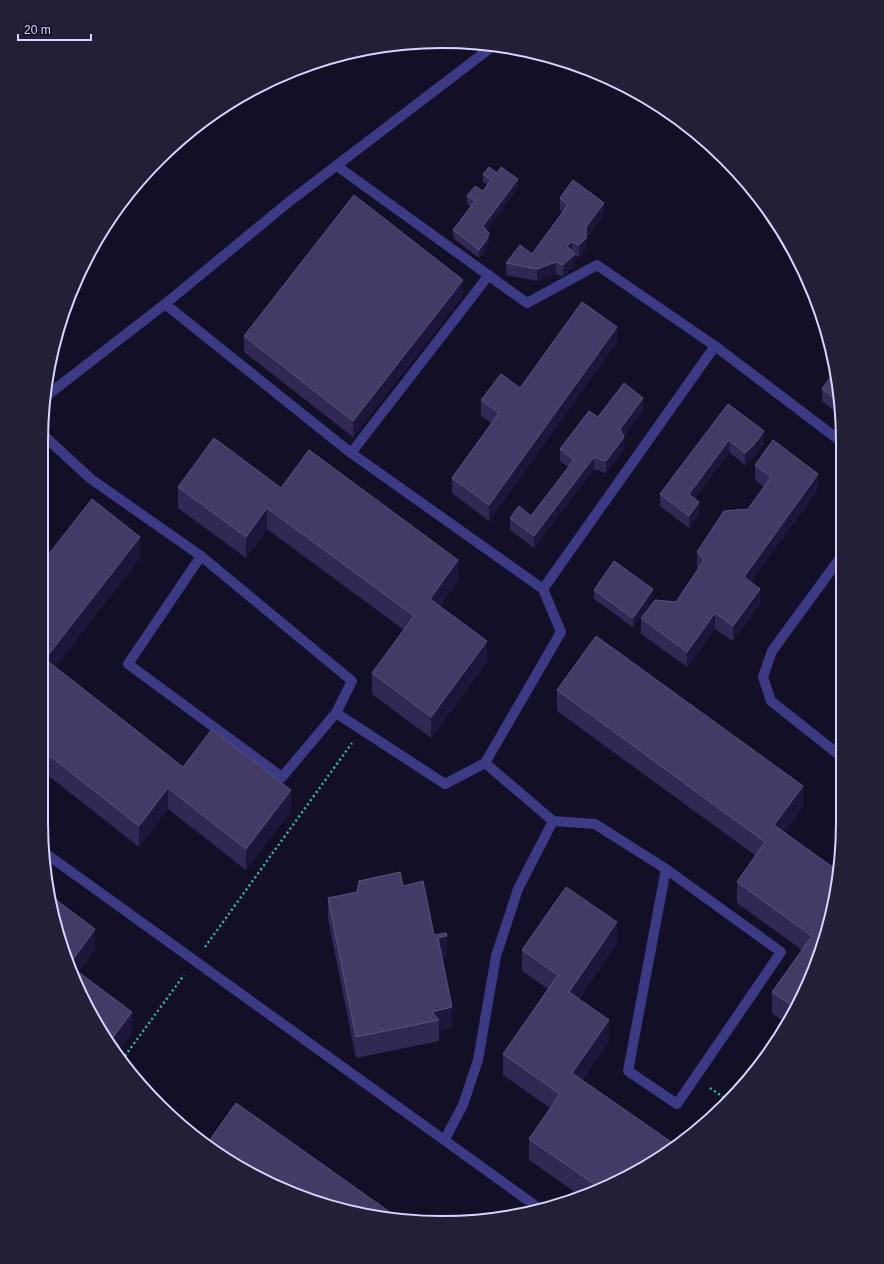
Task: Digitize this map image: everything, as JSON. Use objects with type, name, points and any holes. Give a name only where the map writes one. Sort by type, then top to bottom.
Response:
[{"type":"street","points":[[51,392],[165,304],[290,201],[487,51]]},
{"type":"street","points":[[337,166],[527,303],[597,265],[715,346],[836,438]]},
{"type":"street","points":[[351,453],[489,275]]},
{"type":"street","points":[[165,304],[351,453],[544,589],[561,632],[485,763],[445,784],[336,713]]},
{"type":"street","points":[[544,589],[715,346]]},
{"type":"street","points":[[48,439],[91,478],[201,556],[352,681],[336,713],[282,778],[128,664],[201,556]]},
{"type":"street","points":[[836,564],[772,651],[763,677],[772,701],[836,752]]},
{"type":"street","points":[[485,763],[553,821],[595,824],[666,869],[781,952],[677,1104],[628,1071],[666,869]]},
{"type":"street","points":[[445,1139],[463,1105],[478,1060],[496,956],[518,889],[553,821]]},
{"type":"street","points":[[50,856],[445,1139],[534,1205]]},
{"type":"path","points":[[125,1056],[362,729]]},
{"type":"path","points":[[695,1077],[724,1098]]},
{"type":"building","points":[[489,167],[497,173],[501,167],[518,179],[483,226],[489,233],[486,241],[479,250],[453,230],[475,201],[467,196],[475,186],[483,191],[491,180],[483,174]]},
{"type":"building","points":[[573,180],[604,203],[586,227],[586,238],[579,245],[572,242],[567,246],[575,254],[563,265],[556,262],[537,269],[506,263],[520,245],[532,254],[568,205],[560,198]]},
{"type":"building","points":[[354,195],[463,280],[353,421],[244,336]]},
{"type":"building","points":[[582,302],[617,327],[489,505],[452,478],[499,413],[481,400],[501,374],[520,388]]},
{"type":"building","points":[[830,377],[834,398],[822,389]]},
{"type":"building","points":[[624,383],[643,398],[620,429],[624,437],[606,461],[594,457],[534,536],[510,518],[519,506],[531,516],[574,460],[560,449],[589,411],[598,417]]},
{"type":"building","points":[[728,404],[764,431],[753,446],[745,453],[729,440],[689,494],[699,502],[689,516],[660,494]]},
{"type":"building","points":[[214,438],[281,488],[309,450],[458,560],[430,599],[487,641],[431,717],[372,673],[414,616],[267,508],[246,537],[178,487]]},
{"type":"building","points":[[773,440],[818,474],[744,577],[760,589],[733,626],[715,613],[687,652],[641,618],[655,600],[676,602],[704,560],[697,552],[724,511],[748,509],[771,477],[755,465]]},
{"type":"building","points":[[92,499],[140,537],[48,655],[48,555]]},
{"type":"building","points":[[614,561],[653,589],[633,618],[594,590]]},
{"type":"building","points":[[596,636],[803,786],[774,825],[833,868],[823,924],[806,973],[790,1005],[772,992],[812,936],[737,882],[765,842],[557,690]]},
{"type":"building","points":[[48,661],[183,767],[212,729],[291,790],[246,849],[168,788],[139,826],[48,754]]},
{"type":"building","points":[[400,872],[403,886],[423,881],[434,935],[446,933],[447,936],[438,938],[452,1007],[432,1012],[439,1020],[356,1037],[328,898],[357,892],[359,881]]},
{"type":"building","points":[[566,887],[617,922],[569,992],[609,1020],[572,1073],[672,1142],[639,1163],[595,1185],[529,1139],[560,1094],[503,1054],[558,975],[522,950]]},
{"type":"building","points":[[56,900],[95,929],[73,960],[61,924]]},
{"type":"building","points":[[77,971],[132,1012],[112,1038]]},
{"type":"building","points":[[236,1103],[391,1213],[340,1203],[291,1186],[245,1163],[210,1140]]}]
